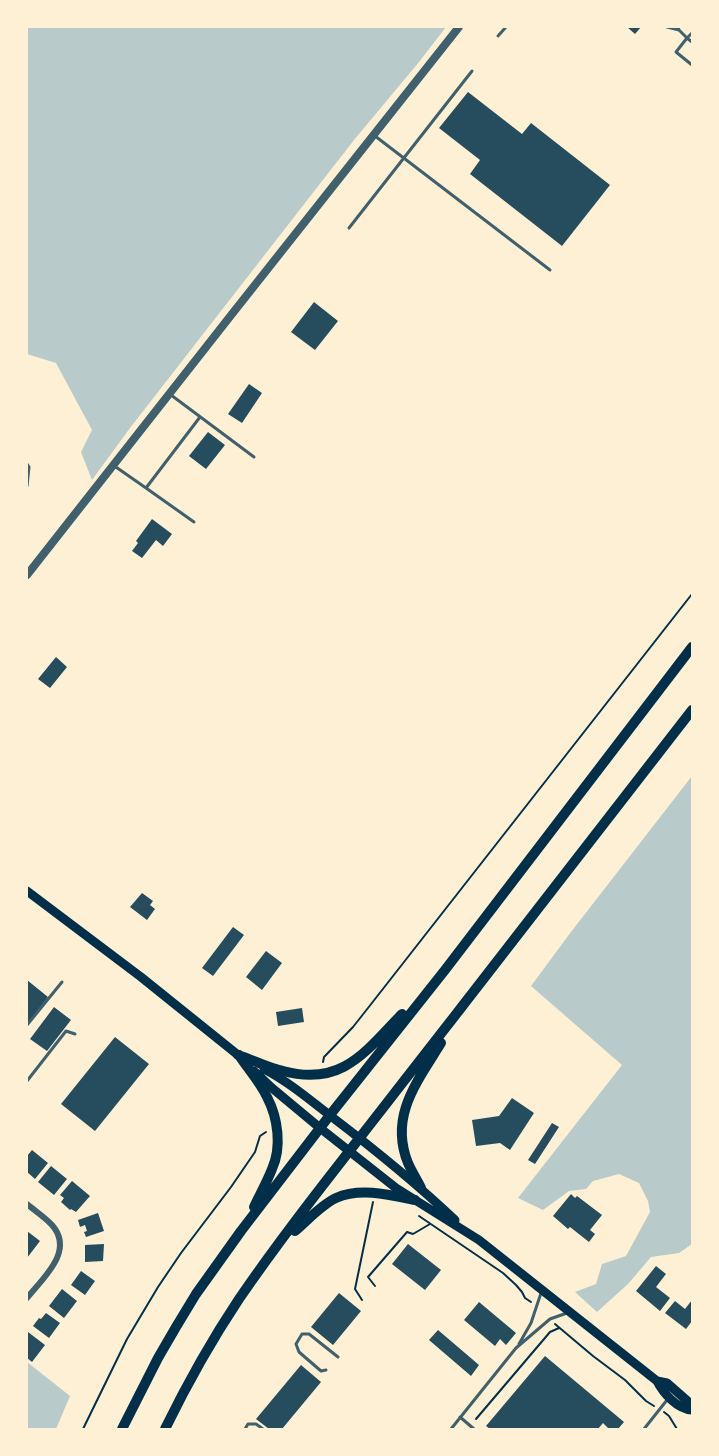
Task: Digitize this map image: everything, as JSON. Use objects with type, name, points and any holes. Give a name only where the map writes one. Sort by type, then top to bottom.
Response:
[{"type":"highway","points":[[122,1429],[148,1376],[176,1327],[196,1294],[241,1231],[445,970],[692,647]]},
{"type":"highway","points":[[165,1429],[221,1326],[277,1247],[692,710]]},
{"type":"highway","points":[[238,1055],[282,1071],[298,1074],[324,1074],[342,1069],[362,1055],[445,970]]},
{"type":"highway","points":[[421,1188],[408,1163],[404,1149],[401,1123],[404,1109],[419,1079],[471,996]]},
{"type":"highway","points":[[238,1055],[267,1096],[275,1116],[278,1147],[273,1168],[241,1231]]},
{"type":"highway","points":[[277,1247],[327,1203],[336,1198],[380,1192],[415,1200]]},
{"type":"main road","points":[[27,891],[141,977],[238,1055],[272,1088],[396,1188],[466,1231]]},
{"type":"main road","points":[[238,1055],[282,1078],[360,1138],[421,1188],[466,1231],[657,1381],[669,1397],[685,1409],[692,1410]]},
{"type":"main road","points":[[657,1381],[667,1383],[692,1405]]},
{"type":"street","points":[[27,575],[459,27]]},
{"type":"street","points":[[27,1204],[54,1227],[61,1245],[60,1255],[55,1263],[27,1298]]},
{"type":"lane","points":[[498,36],[506,27]]},
{"type":"lane","points":[[667,27],[678,28],[692,42]]},
{"type":"lane","points":[[692,33],[676,52],[692,65]]},
{"type":"lane","points":[[348,228],[472,71]]},
{"type":"lane","points":[[374,135],[550,270]]},
{"type":"lane","points":[[169,394],[254,457]]},
{"type":"lane","points":[[146,488],[200,417]]},
{"type":"lane","points":[[27,464],[29,467],[27,486]]},
{"type":"lane","points":[[113,465],[194,522]]},
{"type":"lane","points":[[27,1025],[62,982]]},
{"type":"lane","points":[[27,1081],[66,1031],[75,1034]]},
{"type":"lane","points":[[451,1429],[516,1348],[531,1323],[542,1290]]},
{"type":"lane","points":[[516,1348],[550,1319],[569,1312]]},
{"type":"lane","points":[[326,1370],[321,1371],[299,1352],[296,1344],[302,1334],[309,1334],[338,1357]]},
{"type":"lane","points":[[644,1429],[669,1397]]},
{"type":"lane","points":[[460,1417],[474,1429]]},
{"type":"lane","points":[[245,1429],[248,1424],[256,1424],[263,1429]]},
{"type":"path","points":[[323,1063],[324,1058],[353,1027],[692,594]]},
{"type":"path","points":[[82,1429],[127,1339],[152,1296],[231,1187],[255,1152],[260,1136],[266,1132]]},
{"type":"path","points":[[362,1300],[355,1289],[374,1201]]},
{"type":"path","points":[[375,1286],[368,1276],[407,1232],[413,1234],[430,1224]]},
{"type":"path","points":[[476,1419],[550,1332],[559,1328]]},
{"type":"shaded area","points":[[27,27],[446,27],[354,140],[92,480],[81,452],[92,430],[56,363],[27,354]]},
{"type":"shaded area","points":[[692,776],[692,1244],[679,1253],[651,1257],[628,1284],[597,1312],[575,1292],[596,1284],[602,1264],[626,1256],[650,1212],[648,1201],[639,1183],[619,1174],[593,1181],[586,1189],[569,1191],[543,1210],[518,1198],[622,1065],[531,986]]},
{"type":"shaded area","points":[[27,1362],[70,1396],[56,1429],[27,1429]]},
{"type":"building","points":[[627,27],[641,27],[635,34]]},
{"type":"building","points":[[468,92],[522,134],[531,123],[610,185],[562,246],[470,174],[480,160],[439,128]]},
{"type":"building","points":[[314,302],[338,321],[315,350],[291,332]]},
{"type":"building","points":[[249,384],[262,393],[242,423],[228,414]]},
{"type":"building","points":[[208,432],[225,445],[206,469],[189,456]]},
{"type":"building","points":[[152,519],[172,534],[163,546],[156,540],[142,558],[132,551],[138,543],[136,541]]},
{"type":"building","points":[[56,657],[67,667],[50,688],[38,679]]},
{"type":"building","points":[[142,893],[153,901],[150,905],[155,909],[147,920],[130,907]]},
{"type":"building","points":[[233,927],[244,935],[213,976],[202,968]]},
{"type":"building","points":[[266,951],[282,963],[262,990],[246,977]]},
{"type":"building","points":[[27,980],[48,997],[27,1025]]},
{"type":"building","points":[[54,1007],[71,1020],[47,1051],[30,1039]]},
{"type":"building","points":[[302,1008],[304,1022],[278,1026],[276,1012]]},
{"type":"building","points":[[115,1037],[149,1064],[95,1131],[61,1104]]},
{"type":"building","points":[[512,1098],[534,1113],[510,1150],[500,1143],[476,1146],[472,1120],[499,1116]]},
{"type":"building","points":[[552,1123],[559,1127],[535,1164],[528,1160]]},
{"type":"building","points":[[32,1150],[48,1163],[35,1179],[27,1172],[27,1156]]},
{"type":"building","points":[[51,1166],[67,1179],[54,1195],[38,1182]]},
{"type":"building","points":[[72,1181],[90,1196],[76,1212],[61,1202],[64,1198],[60,1195]]},
{"type":"building","points":[[571,1194],[602,1215],[590,1230],[595,1234],[589,1242],[553,1216]]},
{"type":"building","points":[[98,1213],[104,1231],[86,1237],[85,1225],[80,1227],[78,1220]]},
{"type":"building","points":[[27,1231],[40,1241],[27,1258]]},
{"type":"building","points":[[104,1244],[103,1261],[85,1262],[85,1245]]},
{"type":"building","points":[[408,1244],[441,1270],[425,1290],[392,1264]]},
{"type":"building","points":[[656,1266],[666,1274],[656,1287],[670,1298],[660,1311],[636,1291]]},
{"type":"building","points":[[81,1271],[95,1281],[85,1295],[71,1285]]},
{"type":"building","points":[[62,1289],[77,1301],[64,1318],[49,1306]]},
{"type":"building","points":[[339,1293],[361,1311],[333,1345],[311,1327]]},
{"type":"building","points":[[692,1300],[692,1321],[686,1329],[665,1313],[675,1301],[685,1309]]},
{"type":"building","points":[[479,1302],[516,1333],[506,1345],[500,1339],[495,1346],[464,1320]]},
{"type":"building","points":[[46,1313],[60,1323],[49,1338],[33,1326]]},
{"type":"building","points":[[438,1330],[479,1365],[471,1376],[429,1340]]},
{"type":"building","points":[[28,1332],[45,1345],[32,1362],[27,1358]]},
{"type":"building","points":[[545,1356],[624,1422],[618,1429],[609,1429],[603,1423],[598,1429],[490,1429],[486,1426]]},
{"type":"building","points":[[301,1365],[321,1382],[282,1429],[269,1429],[256,1419]]}]
